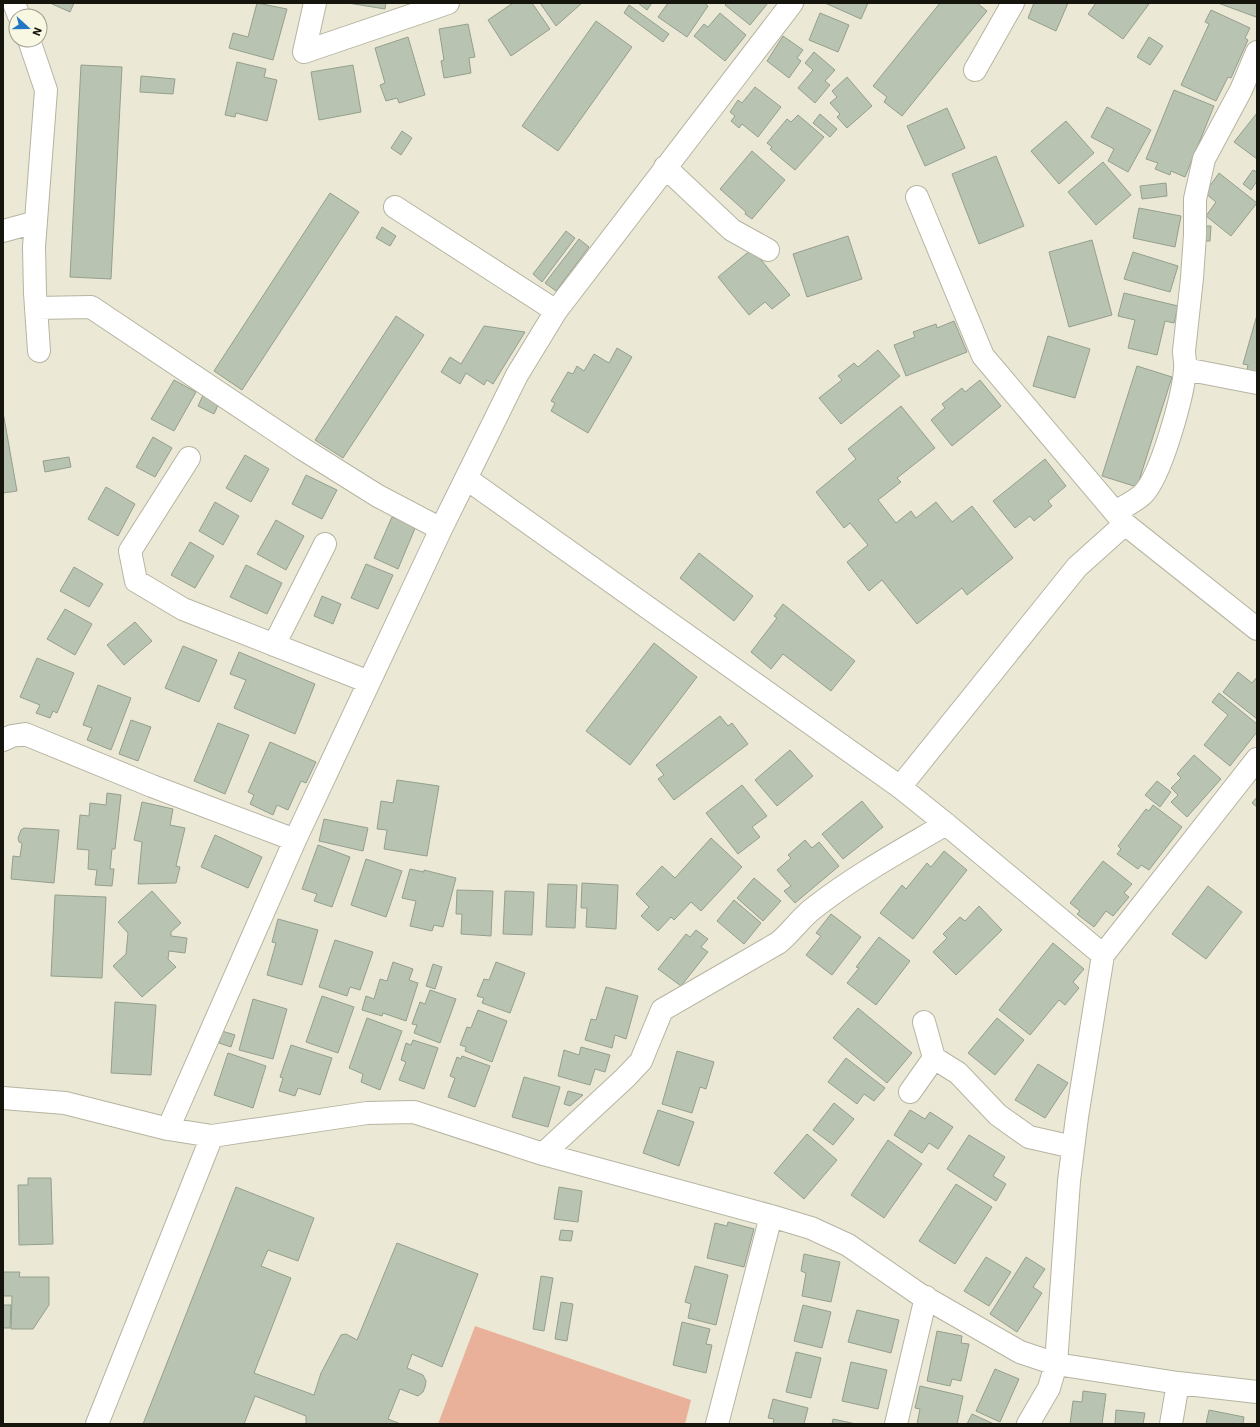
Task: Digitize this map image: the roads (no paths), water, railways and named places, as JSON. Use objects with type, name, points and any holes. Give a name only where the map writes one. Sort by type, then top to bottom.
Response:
[{"type":"street","points":[[315,3],[304,52],[448,3]]},
{"type":"street","points":[[168,1129],[295,840],[442,529],[517,375],[556,311],[792,3]]},
{"type":"street","points":[[975,70],[1013,3]]},
{"type":"street","points":[[32,48],[46,90],[36,222],[36,308],[39,351]]},
{"type":"street","points":[[900,787],[1077,567],[1143,494],[1158,468],[1178,405],[1185,369],[1184,351],[1195,235],[1195,199],[1204,159],[1241,90],[1257,52]]},
{"type":"street","points":[[665,167],[732,230],[768,250]]},
{"type":"street","points":[[917,197],[983,356],[1120,518],[1257,629]]},
{"type":"street","points":[[396,207],[556,311]]},
{"type":"street","points":[[3,232],[36,222]]},
{"type":"street","points":[[36,308],[91,307],[309,453],[378,496],[442,529]]},
{"type":"street","points":[[1185,369],[1257,383]]},
{"type":"street","points":[[189,458],[130,551],[136,581],[183,609],[369,682]]},
{"type":"street","points":[[467,479],[900,787],[1102,955]]},
{"type":"street","points":[[274,645],[325,544]]},
{"type":"street","points":[[3,740],[12,736],[25,734],[152,786],[295,840]]},
{"type":"street","points":[[1028,1424],[1049,1388],[1056,1364],[1073,1146],[1102,955],[1257,759]]},
{"type":"street","points":[[543,1154],[625,1078],[641,1061],[662,1010],[778,943],[789,934],[813,908],[848,883],[946,824]]},
{"type":"street","points":[[924,1022],[934,1058],[958,1073],[998,1115],[1029,1137],[1073,1146]]},
{"type":"street","points":[[910,1092],[934,1058]]},
{"type":"street","points":[[3,1098],[65,1103],[168,1129],[212,1136],[368,1113],[414,1112],[543,1154],[811,1228],[848,1245],[926,1297],[1020,1352],[1056,1364],[1178,1383],[1257,1392]]},
{"type":"street","points":[[97,1424],[212,1136]]},
{"type":"street","points":[[717,1424],[772,1216]]},
{"type":"street","points":[[896,1424],[926,1297]]},
{"type":"street","points":[[1171,1424],[1178,1383]]}]
